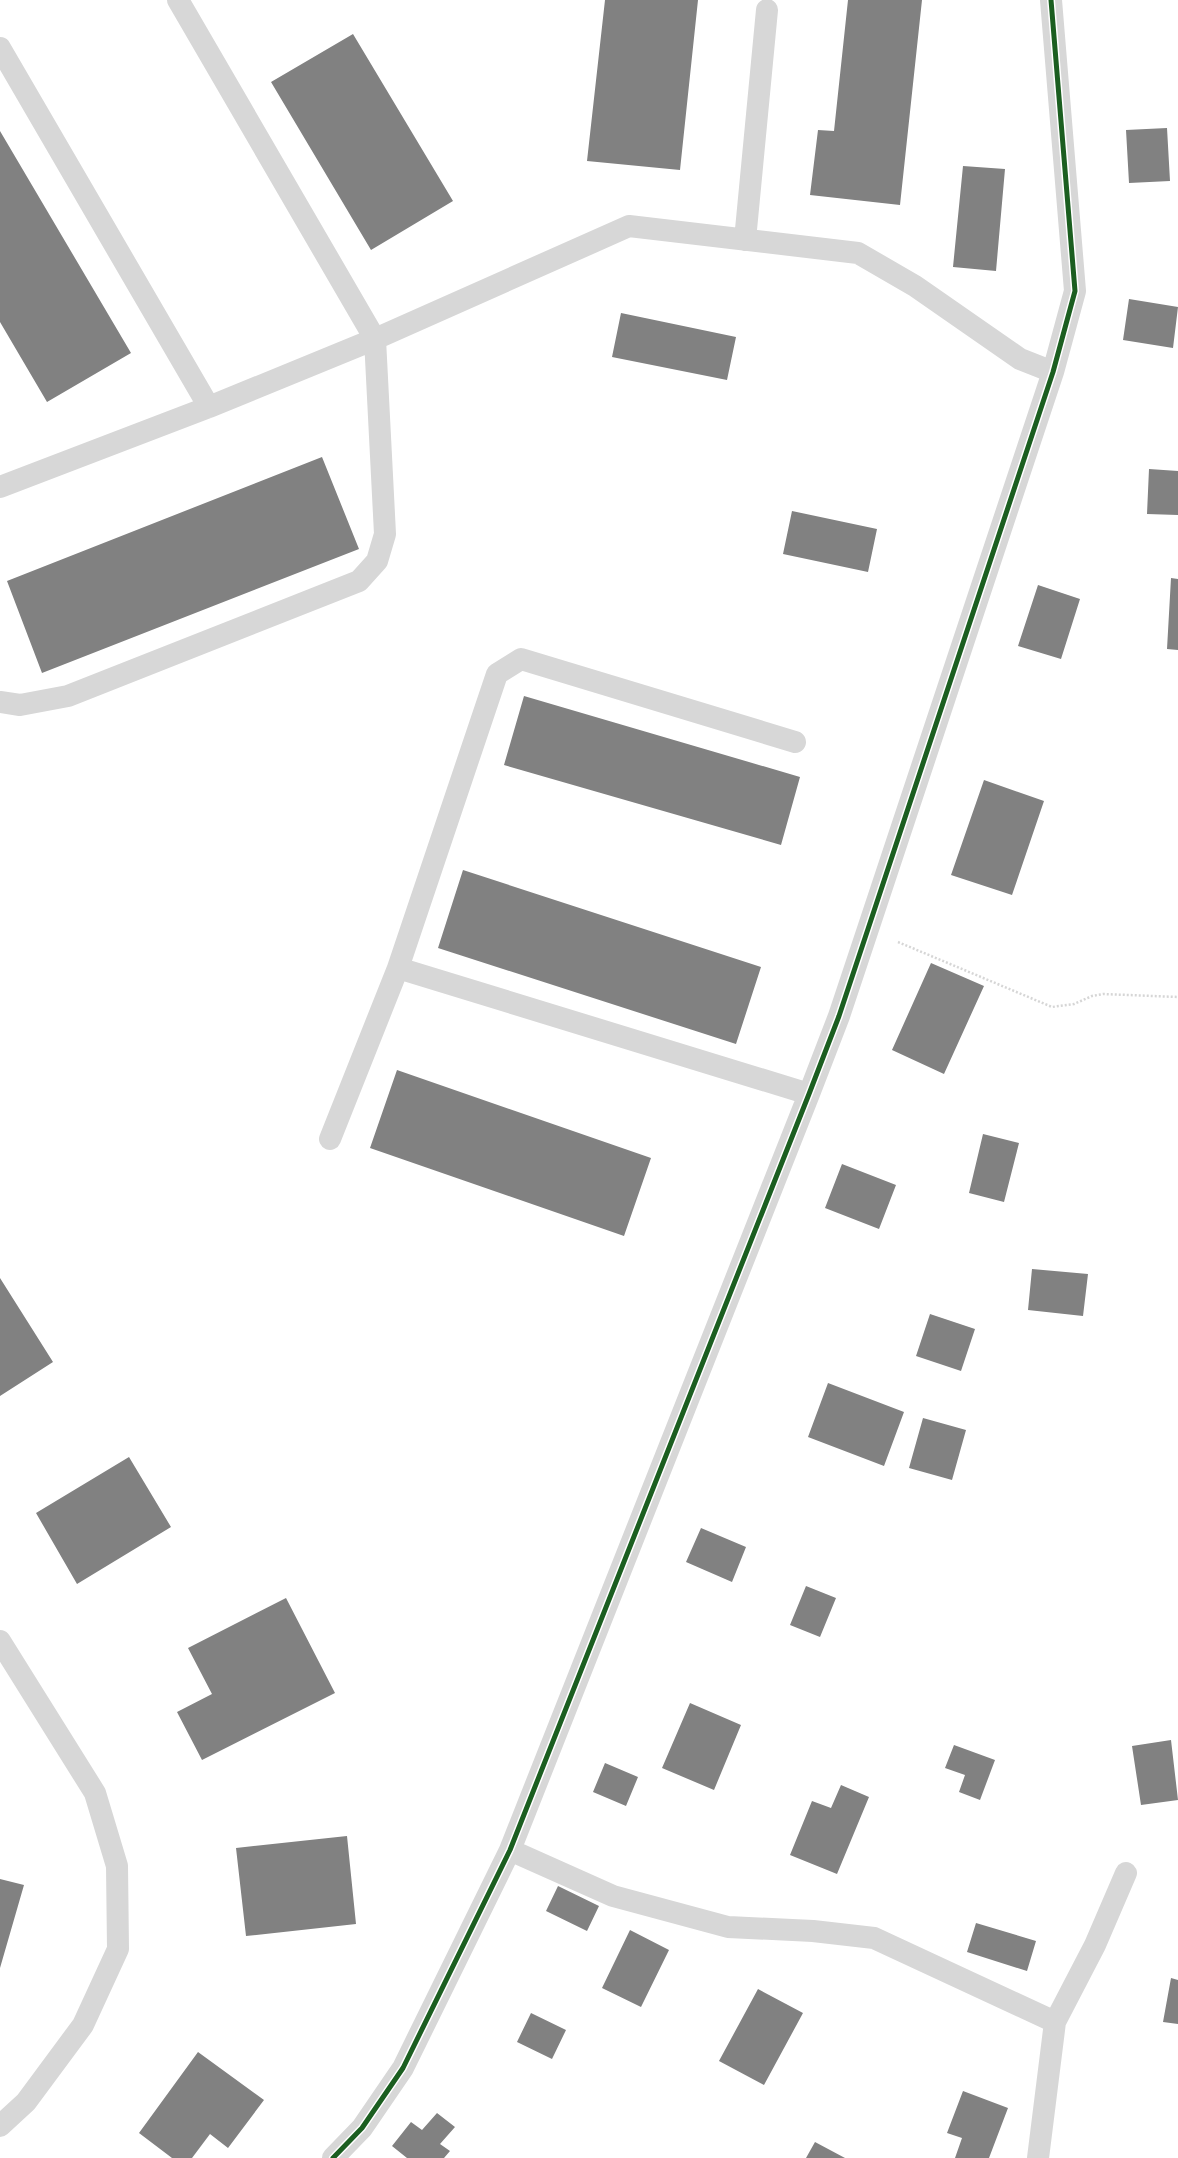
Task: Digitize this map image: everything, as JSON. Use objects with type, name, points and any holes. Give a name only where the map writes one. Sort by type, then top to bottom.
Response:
[{"type":"street","points":[[0,702],[20,705],[68,696],[359,581],[377,561],[385,534],[375,339],[178,0]]},
{"type":"street","points":[[334,2158],[362,2128],[403,2068],[510,1850],[809,1094],[839,1016],[868,930],[1053,372],[1075,290],[1051,0]]},
{"type":"street","points":[[745,240],[767,10]]},
{"type":"street","points":[[0,48],[209,407]]},
{"type":"street","points":[[0,487],[209,407],[375,339],[628,226],[858,254],[915,286],[1020,358],[1053,372]]},
{"type":"street","points":[[330,1139],[398,968],[497,674],[521,659],[795,742]]},
{"type":"street","points":[[398,968],[809,1094]]},
{"type":"street","points":[[0,1641],[96,1793],[117,1866],[118,1949],[83,2024],[26,2102],[0,2126]]},
{"type":"street","points":[[510,1850],[613,1896],[728,1927],[813,1931],[874,1938],[1055,2022]]},
{"type":"street","points":[[1038,2158],[1055,2022],[1095,1945],[1126,1873]]},
{"type":"path","points":[[868,930],[1052,1007],[1074,1004],[1092,996],[1103,994],[1178,997]]},
{"type":"building","points":[[605,0],[698,0],[680,170],[587,161]]},
{"type":"building","points":[[848,0],[922,0],[900,205],[810,195],[818,130],[834,131]]},
{"type":"building","points":[[353,34],[453,201],[371,250],[271,82]]},
{"type":"building","points":[[1167,128],[1170,181],[1129,183],[1126,130]]},
{"type":"building","points":[[0,131],[131,353],[47,402],[0,322]]},
{"type":"building","points":[[963,166],[1005,169],[996,271],[953,267]]},
{"type":"building","points":[[1129,299],[1178,307],[1173,348],[1123,340]]},
{"type":"building","points":[[621,313],[736,337],[727,380],[612,357]]},
{"type":"building","points":[[322,457],[359,549],[42,673],[7,581]]},
{"type":"building","points":[[1149,469],[1178,471],[1178,515],[1147,514]]},
{"type":"building","points":[[792,511],[877,529],[868,572],[783,554]]},
{"type":"building","points":[[1171,578],[1178,579],[1178,650],[1167,649]]},
{"type":"building","points":[[1038,585],[1080,599],[1061,659],[1018,646]]},
{"type":"building","points":[[524,696],[800,777],[781,845],[504,765]]},
{"type":"building","points":[[984,780],[1044,801],[1012,895],[951,875]]},
{"type":"building","points":[[463,870],[761,967],[736,1044],[438,948]]},
{"type":"building","points":[[931,963],[984,986],[944,1074],[892,1050]]},
{"type":"building","points":[[397,1070],[651,1158],[624,1236],[370,1148]]},
{"type":"building","points":[[983,1134],[1019,1143],[1004,1202],[969,1193]]},
{"type":"building","points":[[842,1164],[896,1185],[879,1229],[825,1208]]},
{"type":"building","points":[[1032,1269],[1088,1274],[1083,1316],[1028,1310]]},
{"type":"building","points":[[0,1278],[53,1362],[0,1396]]},
{"type":"building","points":[[930,1314],[975,1329],[961,1371],[916,1356]]},
{"type":"building","points":[[828,1383],[904,1412],[884,1466],[808,1437]]},
{"type":"building","points":[[923,1418],[966,1430],[952,1480],[909,1468]]},
{"type":"building","points":[[129,1457],[171,1527],[77,1584],[36,1513]]},
{"type":"building","points":[[701,1528],[746,1547],[732,1582],[686,1562]]},
{"type":"building","points":[[806,1586],[836,1598],[820,1637],[790,1625]]},
{"type":"building","points":[[286,1598],[335,1693],[202,1760],[177,1712],[212,1694],[188,1648]]},
{"type":"building","points":[[690,1703],[741,1725],[714,1790],[662,1768]]},
{"type":"building","points":[[1171,1740],[1178,1800],[1141,1805],[1132,1746]]},
{"type":"building","points":[[954,1745],[995,1760],[980,1800],[959,1792],[965,1775],[945,1768]]},
{"type":"building","points":[[605,1763],[638,1777],[626,1806],[593,1792]]},
{"type":"building","points":[[841,1785],[869,1797],[837,1874],[790,1855],[812,1801],[831,1808]]},
{"type":"building","points":[[347,1836],[356,1924],[246,1936],[236,1848]]},
{"type":"building","points":[[0,1879],[24,1885],[0,1968]]},
{"type":"building","points":[[558,1886],[599,1906],[587,1931],[546,1911]]},
{"type":"building","points":[[976,1923],[1036,1941],[1027,1971],[967,1952]]},
{"type":"building","points":[[630,1930],[669,1950],[641,2007],[602,1988]]},
{"type":"building","points":[[1171,1978],[1178,1980],[1178,2024],[1163,2022]]},
{"type":"building","points":[[758,1989],[803,2013],[764,2085],[719,2061]]},
{"type":"building","points":[[531,2013],[566,2030],[552,2059],[517,2042]]},
{"type":"building","points":[[198,2052],[264,2100],[228,2148],[210,2134],[192,2158],[172,2158],[139,2133]]},
{"type":"building","points":[[963,2091],[1008,2108],[989,2158],[955,2158],[962,2138],[947,2133]]},
{"type":"building","points":[[437,2113],[455,2127],[440,2144],[450,2151],[444,2158],[407,2158],[392,2146],[411,2122],[422,2130]]},
{"type":"building","points":[[815,2142],[845,2158],[806,2158]]},
{"type":"cycle path","points":[[333,2158],[362,2128],[403,2068],[510,1850],[809,1094],[839,1016],[868,929],[1053,372],[1075,291],[1051,0]]}]
